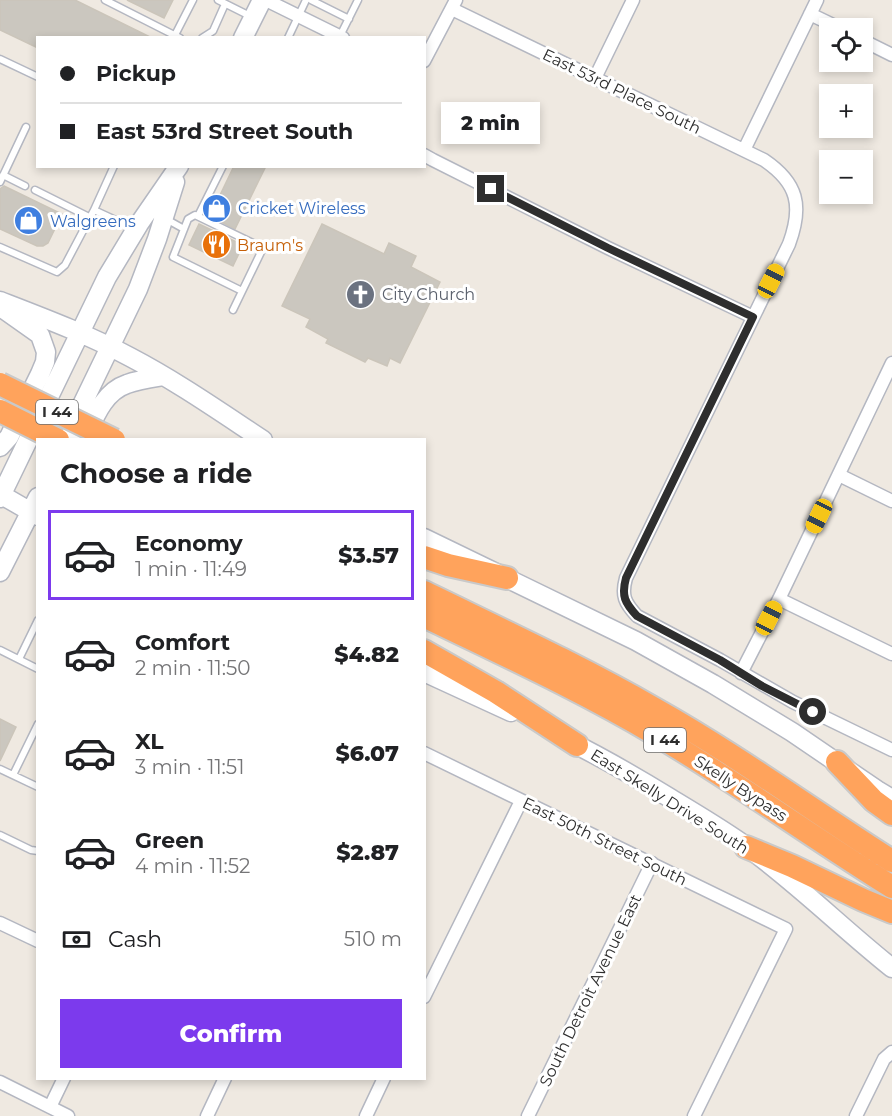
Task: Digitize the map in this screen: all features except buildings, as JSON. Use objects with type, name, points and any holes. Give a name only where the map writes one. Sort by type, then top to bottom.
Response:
[{"type":"highway","name":"I 44","points":[[0,384],[110,438]]},
{"type":"highway","name":"I 44","points":[[0,411],[54,438]]},
{"type":"highway","points":[[426,558],[507,578]]},
{"type":"highway","name":"Skelly Bypass","points":[[426,593],[589,673],[657,710],[723,750],[892,861]]},
{"type":"highway","name":"Skelly Bypass","points":[[426,617],[534,669],[654,733],[752,794],[892,887]]},
{"type":"highway","points":[[426,652],[496,692],[577,745]]},
{"type":"highway","points":[[837,762],[874,801],[892,814]]},
{"type":"highway","points":[[746,847],[892,912]]},
{"type":"main road","points":[[244,36],[264,0]]},
{"type":"main road","points":[[66,438],[138,289],[179,168]]},
{"type":"main road","points":[[0,572],[35,508],[0,496],[107,277],[135,230],[179,168]]},
{"type":"main road","points":[[0,301],[110,347],[164,375],[260,438]]},
{"type":"main road","points":[[0,306],[40,335],[46,352],[40,374],[9,437],[0,447]]},
{"type":"main road","points":[[85,438],[101,406],[115,390],[126,384],[164,375]]},
{"type":"main road","points":[[426,538],[636,641],[704,678],[773,720],[892,799]]},
{"type":"main road","name":"East Skelly Drive South","points":[[426,673],[577,745],[697,814],[786,877],[892,968]]},
{"type":"street","points":[[264,0],[340,36]]},
{"type":"street","points":[[595,78],[633,0]]},
{"type":"street","points":[[744,150],[817,0]]},
{"type":"street","points":[[426,57],[454,5]]},
{"type":"street","name":"East 53rd Place South","points":[[454,5],[776,168],[788,181],[794,196],[797,213],[795,229],[753,317]]},
{"type":"street","points":[[810,14],[819,18]]},
{"type":"street","points":[[873,46],[892,55]]},
{"type":"street","points":[[426,156],[608,248],[753,317],[622,589],[629,607],[637,616],[793,702],[892,750]]},
{"type":"street","points":[[741,673],[892,363]]},
{"type":"street","points":[[839,475],[892,501]]},
{"type":"street","points":[[779,599],[892,654]]},
{"type":"street","name":"East 50th Street South","points":[[426,754],[786,929],[694,1116]]},
{"type":"street","points":[[426,993],[521,801]]},
{"type":"street","name":"South Detroit Avenue East","points":[[528,1116],[652,863]]},
{"type":"street","points":[[0,923],[36,940]]},
{"type":"street","points":[[856,1116],[884,1059],[892,1052]]},
{"type":"street","points":[[50,1107],[63,1080]]},
{"type":"street","points":[[207,1116],[224,1080]]},
{"type":"street","points":[[366,1116],[383,1080]]},
{"type":"street","points":[[0,1082],[68,1116]]},
{"type":"lane","points":[[105,0],[174,36]]},
{"type":"lane","points":[[176,36],[193,0]]},
{"type":"lane","points":[[218,0],[253,17]]},
{"type":"lane","points":[[289,36],[308,0],[349,19]]},
{"type":"lane","points":[[342,36],[358,0]]},
{"type":"lane","points":[[205,36],[213,31],[225,4]]},
{"type":"lane","points":[[0,59],[36,76]]},
{"type":"lane","points":[[25,186],[2,178],[26,127]]},
{"type":"lane","points":[[0,248],[57,272],[65,265],[113,168]]},
{"type":"lane","points":[[198,216],[222,168]]},
{"type":"lane","points":[[35,190],[89,217]]},
{"type":"lane","points":[[94,210],[135,230]]},
{"type":"lane","points":[[234,310],[263,248],[198,216],[195,215],[188,219],[172,257],[242,291]]},
{"type":"lane","points":[[164,218],[184,228]]},
{"type":"lane","points":[[19,659],[36,624]]},
{"type":"lane","points":[[0,650],[36,668]]},
{"type":"lane","points":[[13,775],[36,728]]},
{"type":"lane","points":[[0,769],[36,787]]},
{"type":"lane","points":[[0,835],[36,851]]},
{"type":"place","name":"Cricket Wireless","points":[[217,208]]},
{"type":"place","name":"Walgreens","points":[[29,221]]},
{"type":"place","name":"Braum's","points":[[216,245]]},
{"type":"place","name":"City Church","points":[[361,294]]},
{"type":"route","points":[[491,189],[753,317],[622,589],[629,607],[637,616],[813,712]]}]
